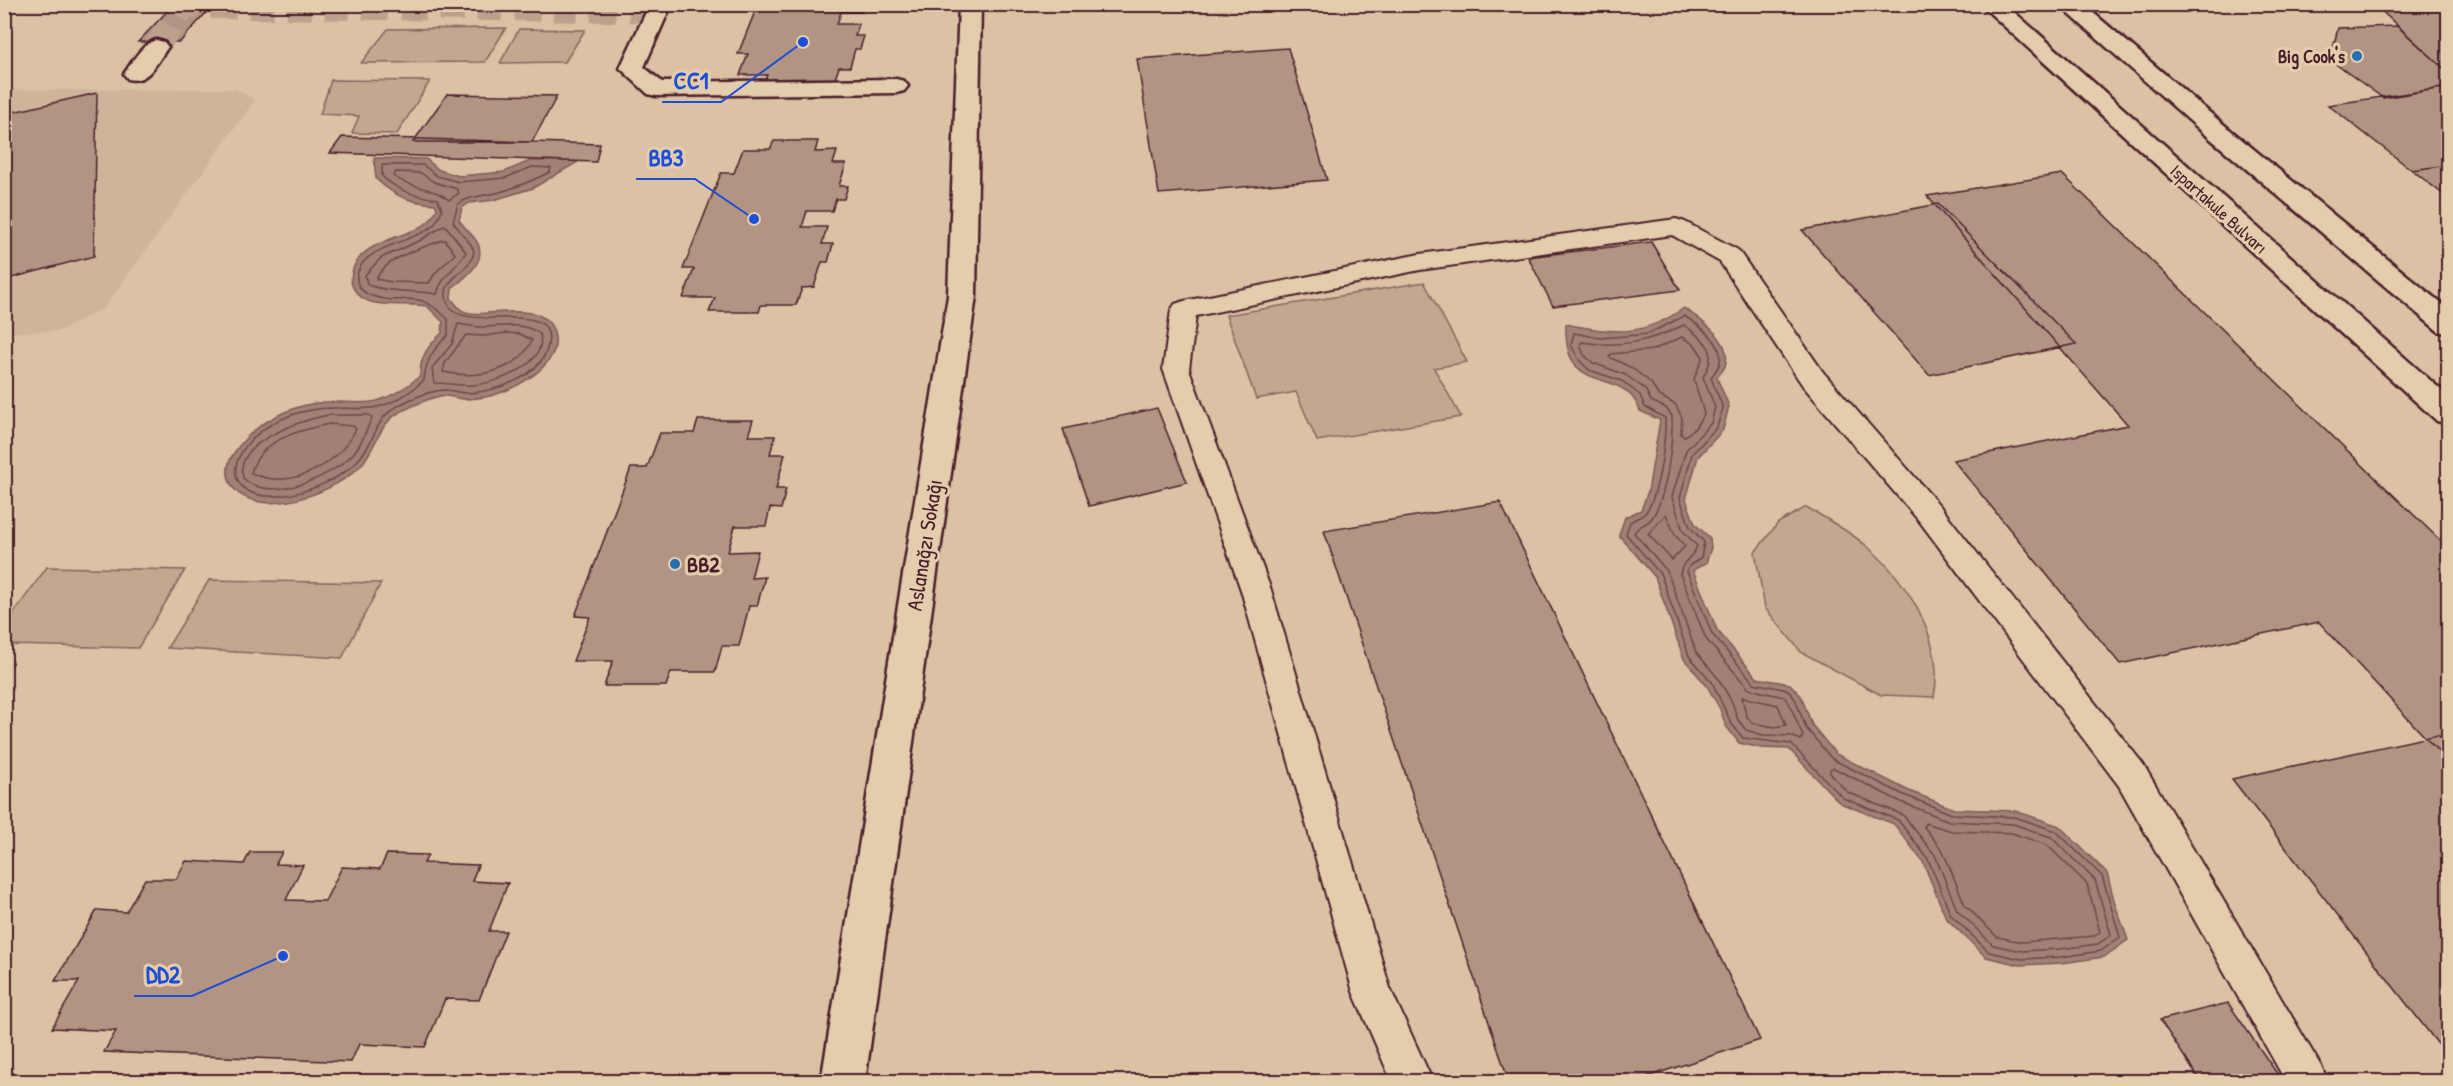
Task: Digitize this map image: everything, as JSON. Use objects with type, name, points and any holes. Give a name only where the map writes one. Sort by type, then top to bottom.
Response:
[{"type":"street","name":"Aslanağzı Sokağı","points":[[843,1082],[962,296],[970,4]]},
{"type":"street","name":"Ispartakule Bulvarı","points":[[1991,4],[2448,413]]},
{"type":"street","points":[[2069,4],[2097,30],[2448,324]]},
{"type":"street","points":[[2087,4],[2097,30]]},
{"type":"street","points":[[658,10],[632,68],[656,89],[896,86]]},
{"type":"street","points":[[136,74],[156,47]]},
{"type":"lane","points":[[1413,1082],[1372,992],[1256,590],[1176,369],[1184,310],[1420,262],[1676,227],[1729,256],[1813,379],[1930,514],[2131,775],[2308,1082]]},
{"type":"shaded area","points":[[506,28],[485,62],[361,63],[388,29]]},
{"type":"shaded area","points":[[519,29],[585,30],[565,62],[500,63]]},
{"type":"shaded area","points":[[331,80],[430,81],[397,134],[352,133],[359,116],[320,114]]},
{"type":"shaded area","points":[[237,89],[255,100],[105,307],[60,331],[5,333],[4,90]]},
{"type":"shaded area","points":[[1424,282],[1467,362],[1434,368],[1461,417],[1317,441],[1296,392],[1256,399],[1226,315]]},
{"type":"shaded area","points":[[1806,507],[1846,530],[1868,547],[1897,578],[1910,596],[1929,635],[1934,655],[1936,676],[1934,697],[1881,695],[1801,652],[1765,608],[1755,552],[1778,523]]},
{"type":"shaded area","points":[[47,567],[185,570],[138,648],[5,645],[5,625]]},
{"type":"shaded area","points":[[209,580],[381,583],[342,658],[167,648]]},
{"type":"water","points":[[374,158],[426,159],[439,170],[459,176],[504,172],[530,161],[581,160],[533,188],[494,200],[469,203],[462,208],[459,220],[477,242],[480,256],[474,268],[452,288],[451,298],[461,310],[473,313],[515,312],[541,316],[550,324],[555,337],[550,359],[531,377],[495,395],[471,399],[440,396],[402,411],[388,421],[362,464],[337,484],[301,498],[282,502],[248,499],[232,486],[228,469],[232,456],[250,434],[273,418],[299,407],[327,402],[371,402],[394,394],[420,376],[421,363],[426,352],[442,333],[443,322],[427,306],[371,302],[360,296],[353,287],[351,279],[354,266],[362,255],[384,242],[420,227],[429,221],[437,209],[435,204],[403,198],[383,185],[376,179]]},
{"type":"water","points":[[1684,308],[1714,332],[1725,348],[1727,357],[1724,368],[1717,378],[1729,406],[1723,430],[1698,457],[1686,499],[1695,524],[1710,538],[1711,548],[1706,563],[1693,570],[1717,630],[1757,678],[1790,684],[1801,696],[1812,725],[1836,754],[1907,790],[1954,809],[2016,811],[2059,826],[2107,873],[2128,940],[2104,957],[2062,963],[2020,965],[1986,957],[1946,918],[1923,862],[1894,824],[1840,803],[1789,749],[1761,748],[1739,743],[1726,726],[1720,709],[1707,686],[1684,659],[1655,577],[1619,535],[1625,517],[1641,510],[1648,491],[1660,420],[1640,411],[1632,396],[1621,388],[1584,372],[1574,363],[1568,348],[1566,324],[1599,330],[1628,331],[1655,324]]},
{"type":"building","points":[[174,4],[214,4],[180,42],[138,42]]},
{"type":"building","points":[[758,4],[864,4],[862,12],[841,12],[837,24],[859,24],[855,36],[864,36],[860,49],[855,49],[850,67],[839,67],[835,79],[806,79],[804,85],[763,85],[767,75],[740,75],[748,54],[738,54]]},
{"type":"building","points":[[2374,4],[2448,4],[2448,72]]},
{"type":"building","points":[[2397,26],[2448,72],[2448,87],[2383,98],[2330,60],[2338,28]]},
{"type":"building","points":[[1288,48],[1327,180],[1159,194],[1137,59]]},
{"type":"building","points":[[2448,87],[2448,165],[2412,170],[2328,105]]},
{"type":"building","points":[[97,93],[94,256],[4,280],[4,114]]},
{"type":"building","points":[[447,94],[557,96],[532,142],[413,142]]},
{"type":"building","points":[[342,137],[600,144],[596,162],[330,153]]},
{"type":"building","points":[[774,141],[818,141],[815,152],[837,151],[833,164],[846,164],[839,186],[848,186],[844,199],[836,199],[832,211],[807,211],[802,227],[827,227],[822,244],[833,244],[828,262],[822,262],[814,287],[802,288],[796,305],[761,305],[759,312],[709,312],[715,298],[683,298],[694,269],[683,269],[721,173],[734,173],[743,149],[770,149]]},
{"type":"building","points":[[2448,165],[2448,198],[2412,170]]},
{"type":"building","points":[[2062,174],[2448,548],[2448,762],[2319,622],[2120,664],[1953,460],[2128,425],[1927,196]]},
{"type":"building","points":[[1938,204],[2076,344],[1929,375],[1802,230]]},
{"type":"building","points":[[1651,242],[1680,290],[1553,306],[1528,257]]},
{"type":"building","points":[[1157,408],[1187,482],[1089,506],[1063,429]]},
{"type":"building","name":"BB2","points":[[698,420],[753,420],[748,436],[775,436],[770,454],[785,454],[776,489],[786,489],[781,509],[770,508],[766,526],[735,526],[728,552],[758,551],[751,578],[765,577],[757,606],[749,606],[739,646],[722,646],[715,672],[671,672],[666,686],[604,686],[613,661],[573,661],[590,617],[575,616],[631,468],[647,468],[660,433],[694,433]]},
{"type":"building","points":[[1500,502],[1760,1040],[1631,1082],[1509,1082],[1324,531]]},
{"type":"building","points":[[2438,735],[2448,746],[2448,1057],[2232,779]]},
{"type":"building","points":[[250,852],[282,852],[276,864],[303,865],[286,900],[325,901],[342,867],[380,869],[387,854],[428,855],[424,863],[478,865],[472,881],[508,883],[489,931],[506,931],[479,1000],[445,999],[425,1047],[359,1044],[351,1062],[104,1052],[116,1031],[52,1028],[79,981],[55,981],[97,910],[126,912],[145,879],[176,879],[186,861],[244,864]]},
{"type":"building","points":[[2228,1003],[2283,1082],[2201,1082],[2160,1020]]},
{"type":"tunnel","points":[[156,47],[185,6],[658,10]]},
{"type":"place","name":"CC1","points":[[803,42]]},
{"type":"place","name":"Big Cook's","points":[[2357,56]]},
{"type":"place","name":"BB3","points":[[754,219]]},
{"type":"place","name":"BB2","points":[[675,564]]},
{"type":"place","name":"DD2","points":[[283,956]]}]
